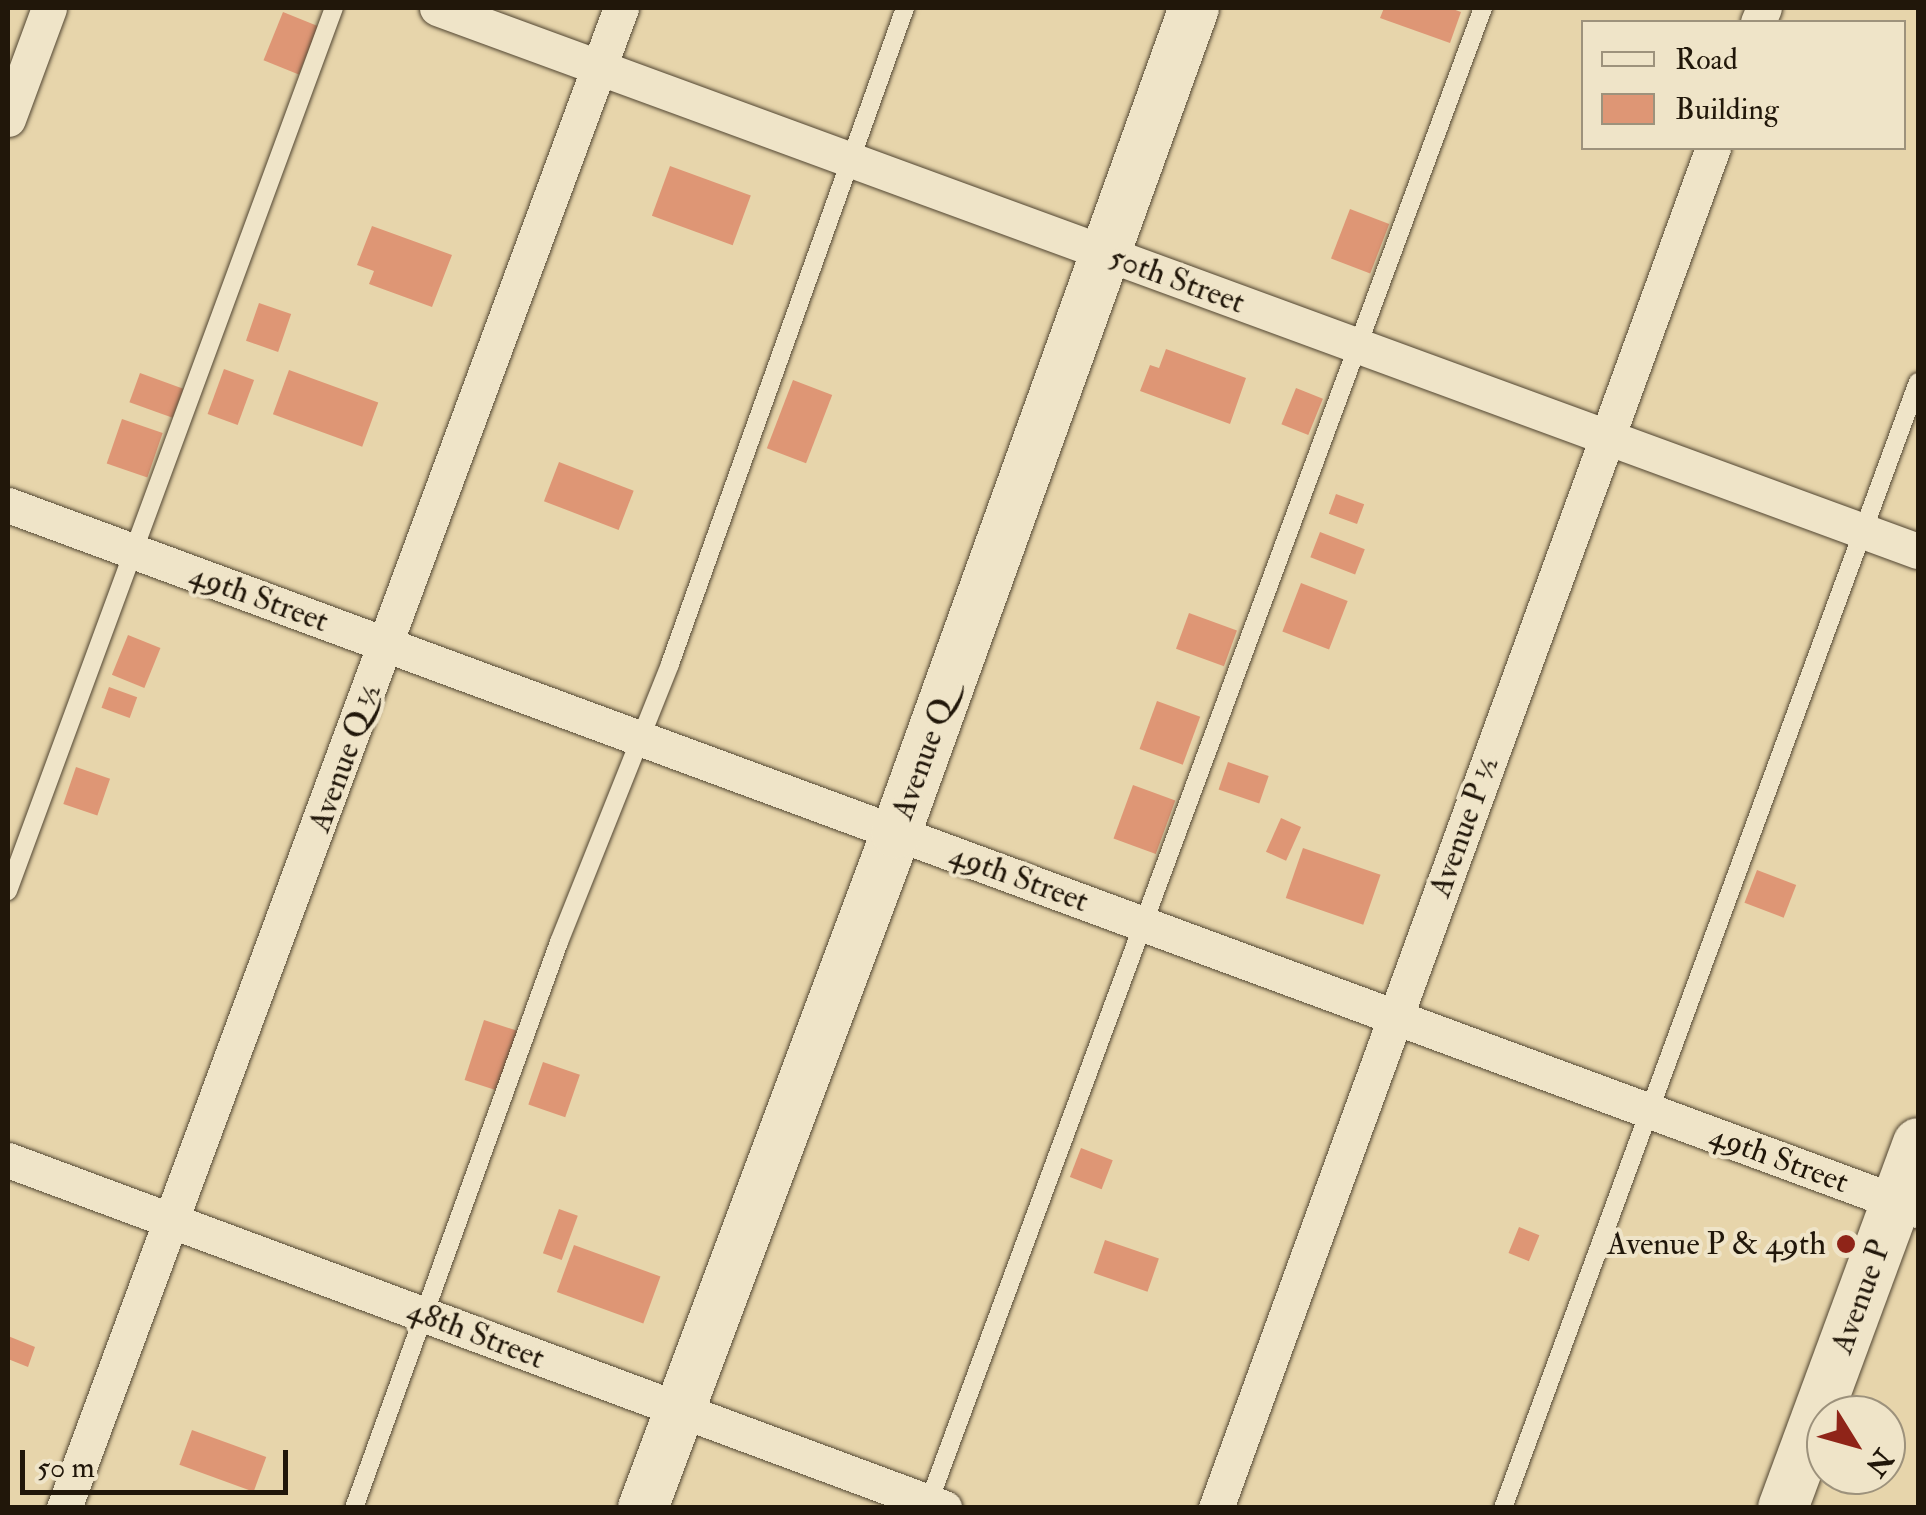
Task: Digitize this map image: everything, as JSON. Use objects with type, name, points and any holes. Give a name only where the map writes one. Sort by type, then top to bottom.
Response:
[{"type":"street","points":[[8,119],[48,8]]},
{"type":"street","name":"50th Street","points":[[437,8],[1607,442],[1918,551]]},
{"type":"street","name":"Avenue Q ½","points":[[64,1508],[620,8]]},
{"type":"street","name":"Avenue Q","points":[[643,1508],[896,833],[1194,8]]},
{"type":"street","name":"Avenue P ½","points":[[1216,1508],[1340,1180],[1393,1016],[1712,150]]},
{"type":"street","name":"49th Street","points":[[8,505],[1908,1206]]},
{"type":"street","name":"Avenue P","points":[[1783,1508],[1908,1206],[1918,1142]]},
{"type":"street","name":"48th Street","points":[[8,1160],[933,1506]]},
{"type":"lane","points":[[8,892],[334,8]]},
{"type":"lane","points":[[354,1508],[559,942],[640,738],[906,8]]},
{"type":"lane","points":[[933,1506],[1483,8]]},
{"type":"lane","points":[[1502,1508],[1918,382]]},
{"type":"building","points":[[1384,8],[1450,8],[1461,12],[1450,43],[1380,18]]},
{"type":"building","points":[[283,12],[318,26],[299,74],[264,60]]},
{"type":"building","points":[[670,166],[751,195],[733,245],[652,216]]},
{"type":"building","points":[[1350,209],[1389,224],[1370,274],[1331,258]]},
{"type":"building","points":[[372,226],[452,255],[432,307],[369,284],[374,271],[357,265]]},
{"type":"building","points":[[259,303],[291,314],[278,352],[246,341]]},
{"type":"building","points":[[1166,349],[1246,378],[1230,424],[1140,391],[1150,365],[1159,368]]},
{"type":"building","points":[[224,369],[254,380],[238,425],[208,414]]},
{"type":"building","points":[[289,370],[378,402],[362,447],[273,414]]},
{"type":"building","points":[[140,373],[183,389],[173,418],[129,402]]},
{"type":"building","points":[[793,380],[832,395],[806,463],[767,448]]},
{"type":"building","points":[[1296,388],[1323,399],[1308,435],[1281,424]]},
{"type":"building","points":[[122,419],[163,433],[147,477],[107,463]]},
{"type":"building","points":[[559,462],[634,491],[619,530],[544,501]]},
{"type":"building","points":[[1336,494],[1364,504],[1357,524],[1329,514]]},
{"type":"building","points":[[1320,532],[1365,549],[1355,574],[1310,557]]},
{"type":"building","points":[[1301,583],[1348,601],[1329,649],[1282,632]]},
{"type":"building","points":[[1189,613],[1237,630],[1224,666],[1176,649]]},
{"type":"building","points":[[128,635],[160,648],[144,688],[112,675]]},
{"type":"building","points":[[109,687],[137,697],[130,718],[101,708]]},
{"type":"building","points":[[1157,701],[1200,717],[1183,765],[1140,749]]},
{"type":"building","points":[[1228,762],[1269,776],[1259,803],[1219,789]]},
{"type":"building","points":[[76,767],[110,779],[97,816],[63,804]]},
{"type":"building","points":[[1133,785],[1175,800],[1156,854],[1114,839]]},
{"type":"building","points":[[1281,818],[1301,827],[1286,861],[1266,852]]},
{"type":"building","points":[[1303,848],[1381,875],[1363,925],[1286,898]]},
{"type":"building","points":[[1757,870],[1796,885],[1784,918],[1744,903]]},
{"type":"building","points":[[484,1020],[517,1031],[498,1091],[465,1080]]},
{"type":"building","points":[[543,1062],[580,1075],[565,1117],[528,1105]]},
{"type":"building","points":[[1081,1148],[1113,1160],[1102,1189],[1070,1177]]},
{"type":"building","points":[[559,1209],[578,1216],[562,1260],[543,1253]]},
{"type":"building","points":[[1519,1227],[1539,1235],[1529,1261],[1509,1253]]},
{"type":"building","points":[[1105,1240],[1159,1259],[1147,1292],[1094,1273]]},
{"type":"building","points":[[574,1245],[660,1276],[643,1323],[557,1292]]},
{"type":"building","points":[[8,1336],[35,1347],[28,1367],[8,1359]]},
{"type":"building","points":[[192,1430],[266,1457],[254,1492],[179,1465]]},
{"type":"place","name":"Avenue P & 49th","points":[[1846,1244]]}]
